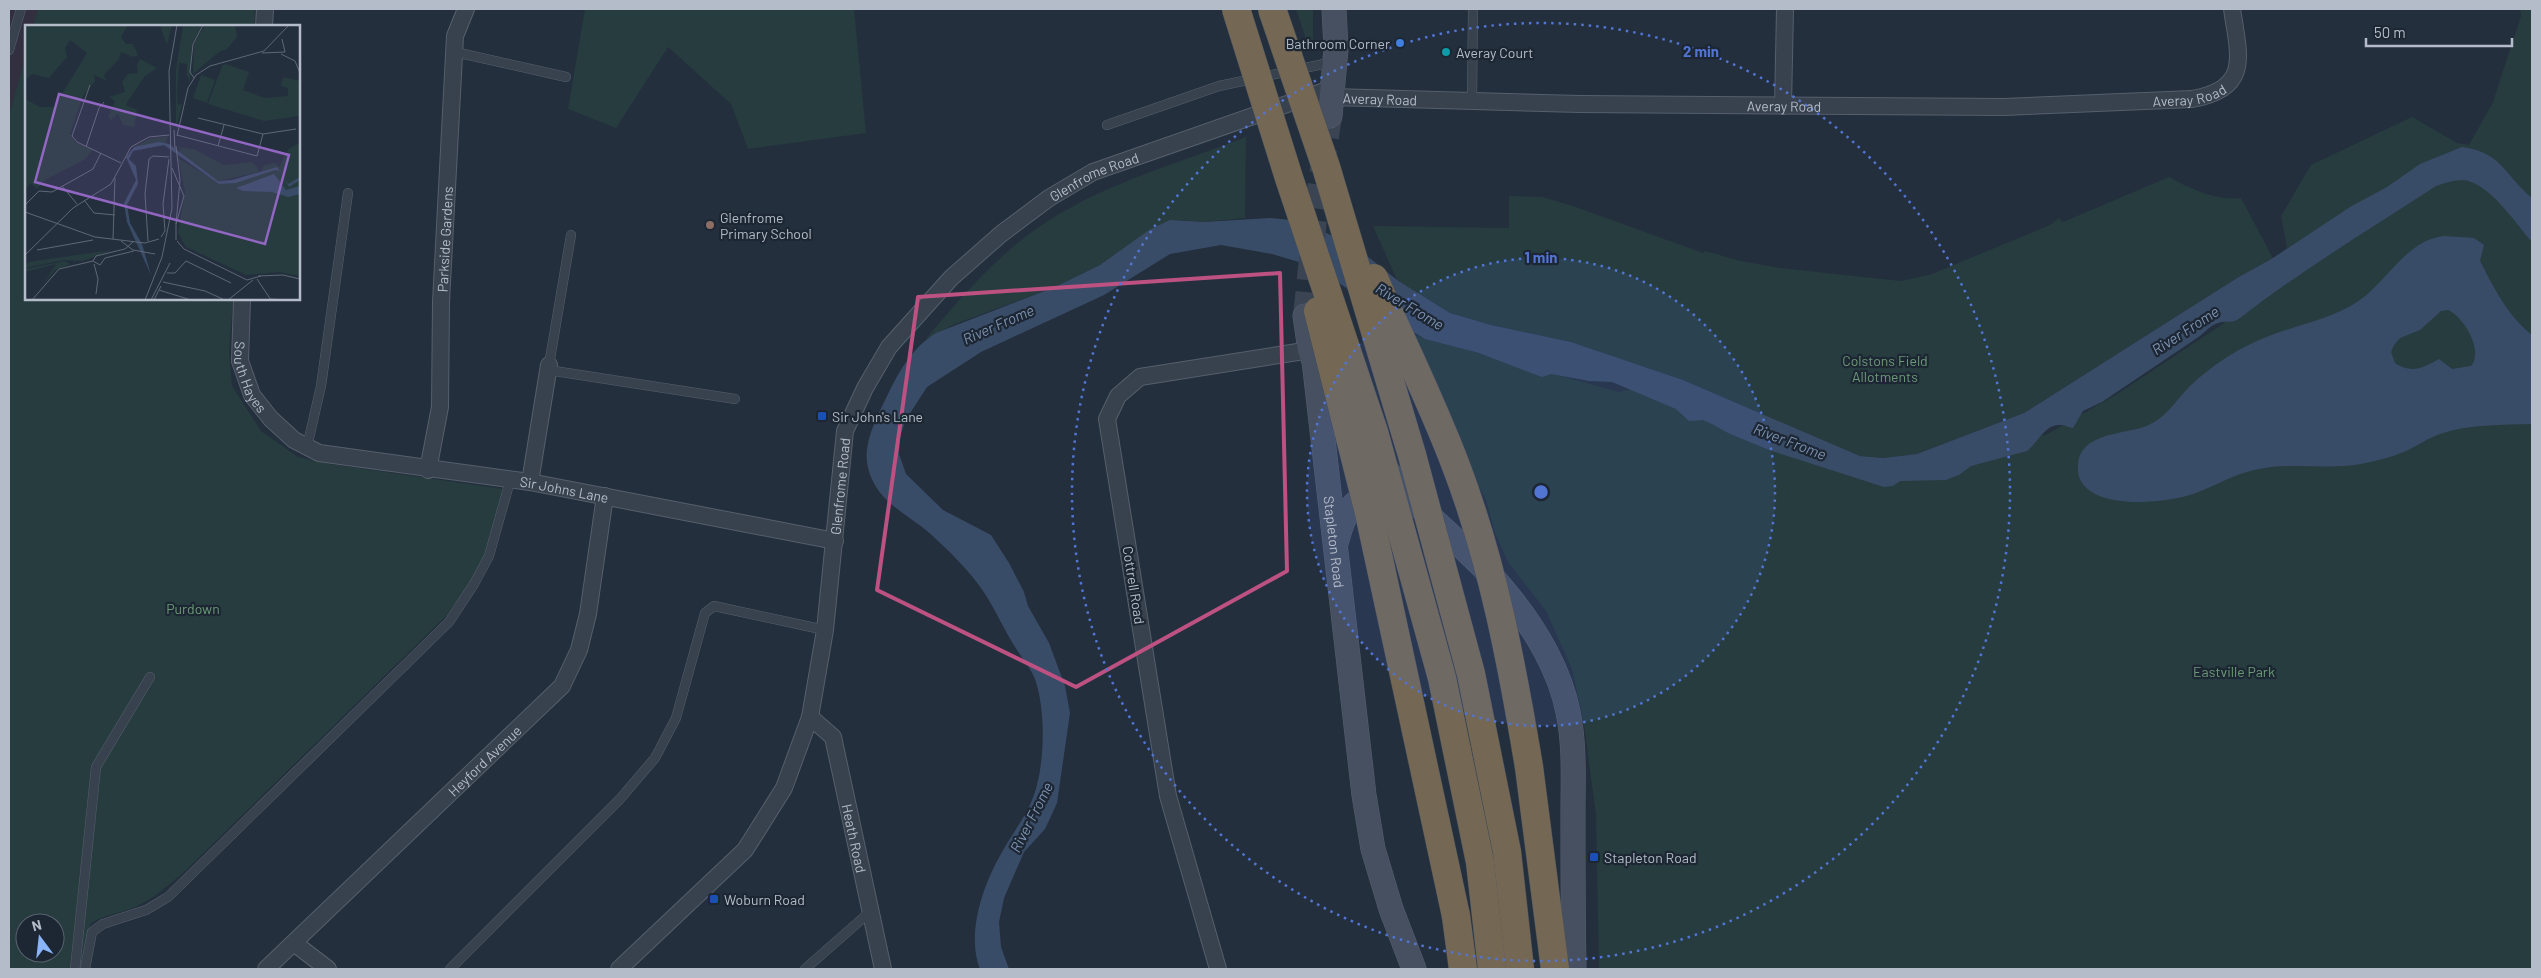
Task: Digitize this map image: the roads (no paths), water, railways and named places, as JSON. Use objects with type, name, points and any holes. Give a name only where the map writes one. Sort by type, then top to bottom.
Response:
[{"type":"highway","points":[[1236,9],[1289,178],[1374,432],[1442,678],[1480,862],[1492,969]]},
{"type":"highway","points":[[1272,9],[1326,167],[1412,455],[1471,674],[1507,852],[1520,969]]},
{"type":"highway","points":[[1326,167],[1456,466],[1484,552],[1510,654],[1529,767],[1555,969]]},
{"type":"highway","points":[[1289,178],[1320,321],[1369,513],[1456,916],[1463,969]]},
{"type":"main road","points":[[1332,100],[1335,62],[1334,9]]},
{"type":"main road","name":"Stapleton Road","points":[[1305,316],[1312,355],[1364,795],[1373,849],[1391,909],[1414,969]]},
{"type":"main road","points":[[1312,355],[1355,429],[1399,486],[1505,591],[1536,634],[1555,672],[1568,711],[1572,760],[1574,969]]},
{"type":"main road","points":[[1335,547],[1343,517],[1350,507],[1359,499],[1380,490],[1399,486]]},
{"type":"street","points":[[264,25],[265,9]]},
{"type":"street","name":"Parkside Gardens","points":[[428,470],[440,407],[442,302],[455,36],[466,9]]},
{"type":"street","points":[[1783,106],[1785,9]]},
{"type":"street","name":"Averay Road","points":[[1332,100],[2004,107],[2192,99],[2215,94],[2230,82],[2239,63],[2232,9]]},
{"type":"street","name":"Glenfrome Road","points":[[619,969],[745,850],[784,788],[810,717],[825,630],[845,430],[864,388],[889,347],[958,272],[1000,234],[1042,203],[1093,172],[1332,100]]},
{"type":"street","name":"South Hayes","points":[[242,300],[240,361],[252,395],[271,419],[300,444]]},
{"type":"street","name":"Cottrell Road","points":[[1218,969],[1168,796],[1107,419],[1118,396],[1140,377],[1312,355]]},
{"type":"street","points":[[530,482],[548,367]]},
{"type":"street","name":"Sir Johns Lane","points":[[300,444],[319,453],[428,470],[530,482],[835,541]]},
{"type":"street","name":"Heyford Avenue","points":[[266,969],[562,686],[579,650],[588,614],[605,496]]},
{"type":"street","name":"Heath Road","points":[[810,717],[833,737],[883,969]]},
{"type":"street","points":[[294,943],[328,969]]},
{"type":"lane","points":[[9,50],[21,9]]},
{"type":"lane","points":[[1472,100],[1473,9]]},
{"type":"lane","points":[[455,52],[566,77]]},
{"type":"lane","points":[[1108,125],[1219,86],[1335,62]]},
{"type":"lane","points":[[300,444],[321,386],[348,193]]},
{"type":"lane","points":[[571,235],[548,367],[735,399]]},
{"type":"lane","points":[[85,969],[92,932],[103,924],[146,910],[168,897],[449,622],[474,584],[489,556],[510,481]]},
{"type":"lane","points":[[450,969],[620,799],[656,758],[676,718],[705,613],[714,606],[825,630]]},
{"type":"lane","points":[[75,969],[96,767],[150,677]]},
{"type":"lane","points":[[805,969],[871,911]]},
{"type":"water","name":"River Frome","points":[[2462,147],[2486,154],[2495,160],[2532,198],[2532,242],[2501,205],[2473,182],[2463,180],[2452,181],[2436,186],[2312,266],[2237,320],[2213,325],[2200,336],[2102,402],[2083,411],[2073,428],[2061,425],[2050,428],[2027,451],[1971,466],[1959,475],[1946,480],[1900,481],[1893,486],[1884,487],[1772,451],[1730,434],[1703,420],[1689,421],[1676,409],[1612,382],[1589,381],[1551,374],[1542,377],[1479,353],[1425,339],[1374,308],[1335,280],[1299,262],[1272,254],[1221,245],[1170,254],[1104,295],[981,352],[927,387],[905,421],[900,438],[899,454],[906,474],[943,510],[991,535],[1009,563],[1024,592],[1028,606],[1049,643],[1065,686],[1070,713],[1057,803],[1045,829],[1024,852],[1004,898],[999,922],[1001,947],[1009,969],[980,969],[975,941],[978,910],[994,866],[1034,795],[1042,753],[1041,706],[1039,692],[1031,670],[981,588],[961,563],[938,541],[885,498],[871,476],[867,462],[870,436],[902,368],[920,345],[936,333],[1055,287],[1100,265],[1149,230],[1170,220],[1204,222],[1270,218],[1291,220],[1312,226],[1357,248],[1397,280],[1450,313],[1491,325],[1571,342],[1683,380],[1860,456],[1883,458],[1917,454],[2024,413],[2237,278],[2273,258],[2350,207],[2387,187],[2420,164]]},
{"type":"water","points":[[2444,236],[2474,238],[2484,245],[2480,261],[2508,310],[2532,335],[2532,424],[2462,428],[2436,436],[2401,453],[2361,464],[2348,466],[2284,466],[2259,469],[2193,494],[2150,502],[2115,500],[2100,496],[2088,489],[2080,479],[2078,465],[2080,455],[2085,447],[2112,434],[2141,428],[2154,422],[2165,414],[2190,386],[2208,371],[2227,357],[2258,340],[2327,317],[2350,307],[2370,292],[2409,253],[2431,239]],"holes":[[[2448,310],[2466,327],[2474,344],[2474,360],[2471,366],[2452,369],[2439,359],[2428,365],[2412,369],[2395,363],[2391,352],[2400,338],[2420,330],[2441,311]]]},
{"type":"tunnel","points":[[1305,316],[1316,210],[1330,116]]},
{"type":"place","name":"Bathroom Corner","points":[[1400,43]]},
{"type":"place","name":"Averay Court","points":[[1446,52]]},
{"type":"place","name":"Glenfrome Primary School","points":[[710,225]]},
{"type":"place","name":"Sir John's Lane","points":[[822,416]]},
{"type":"place","name":"Stapleton Road","points":[[1594,857]]},
{"type":"place","name":"Woburn Road","points":[[714,899]]},
{"type":"park label","name":"Colstons Field Allotments","points":[[1885,368]]},
{"type":"park label","name":"Purdown","points":[[193,608]]},
{"type":"park label","name":"Eastville Park","points":[[2234,671]]}]
